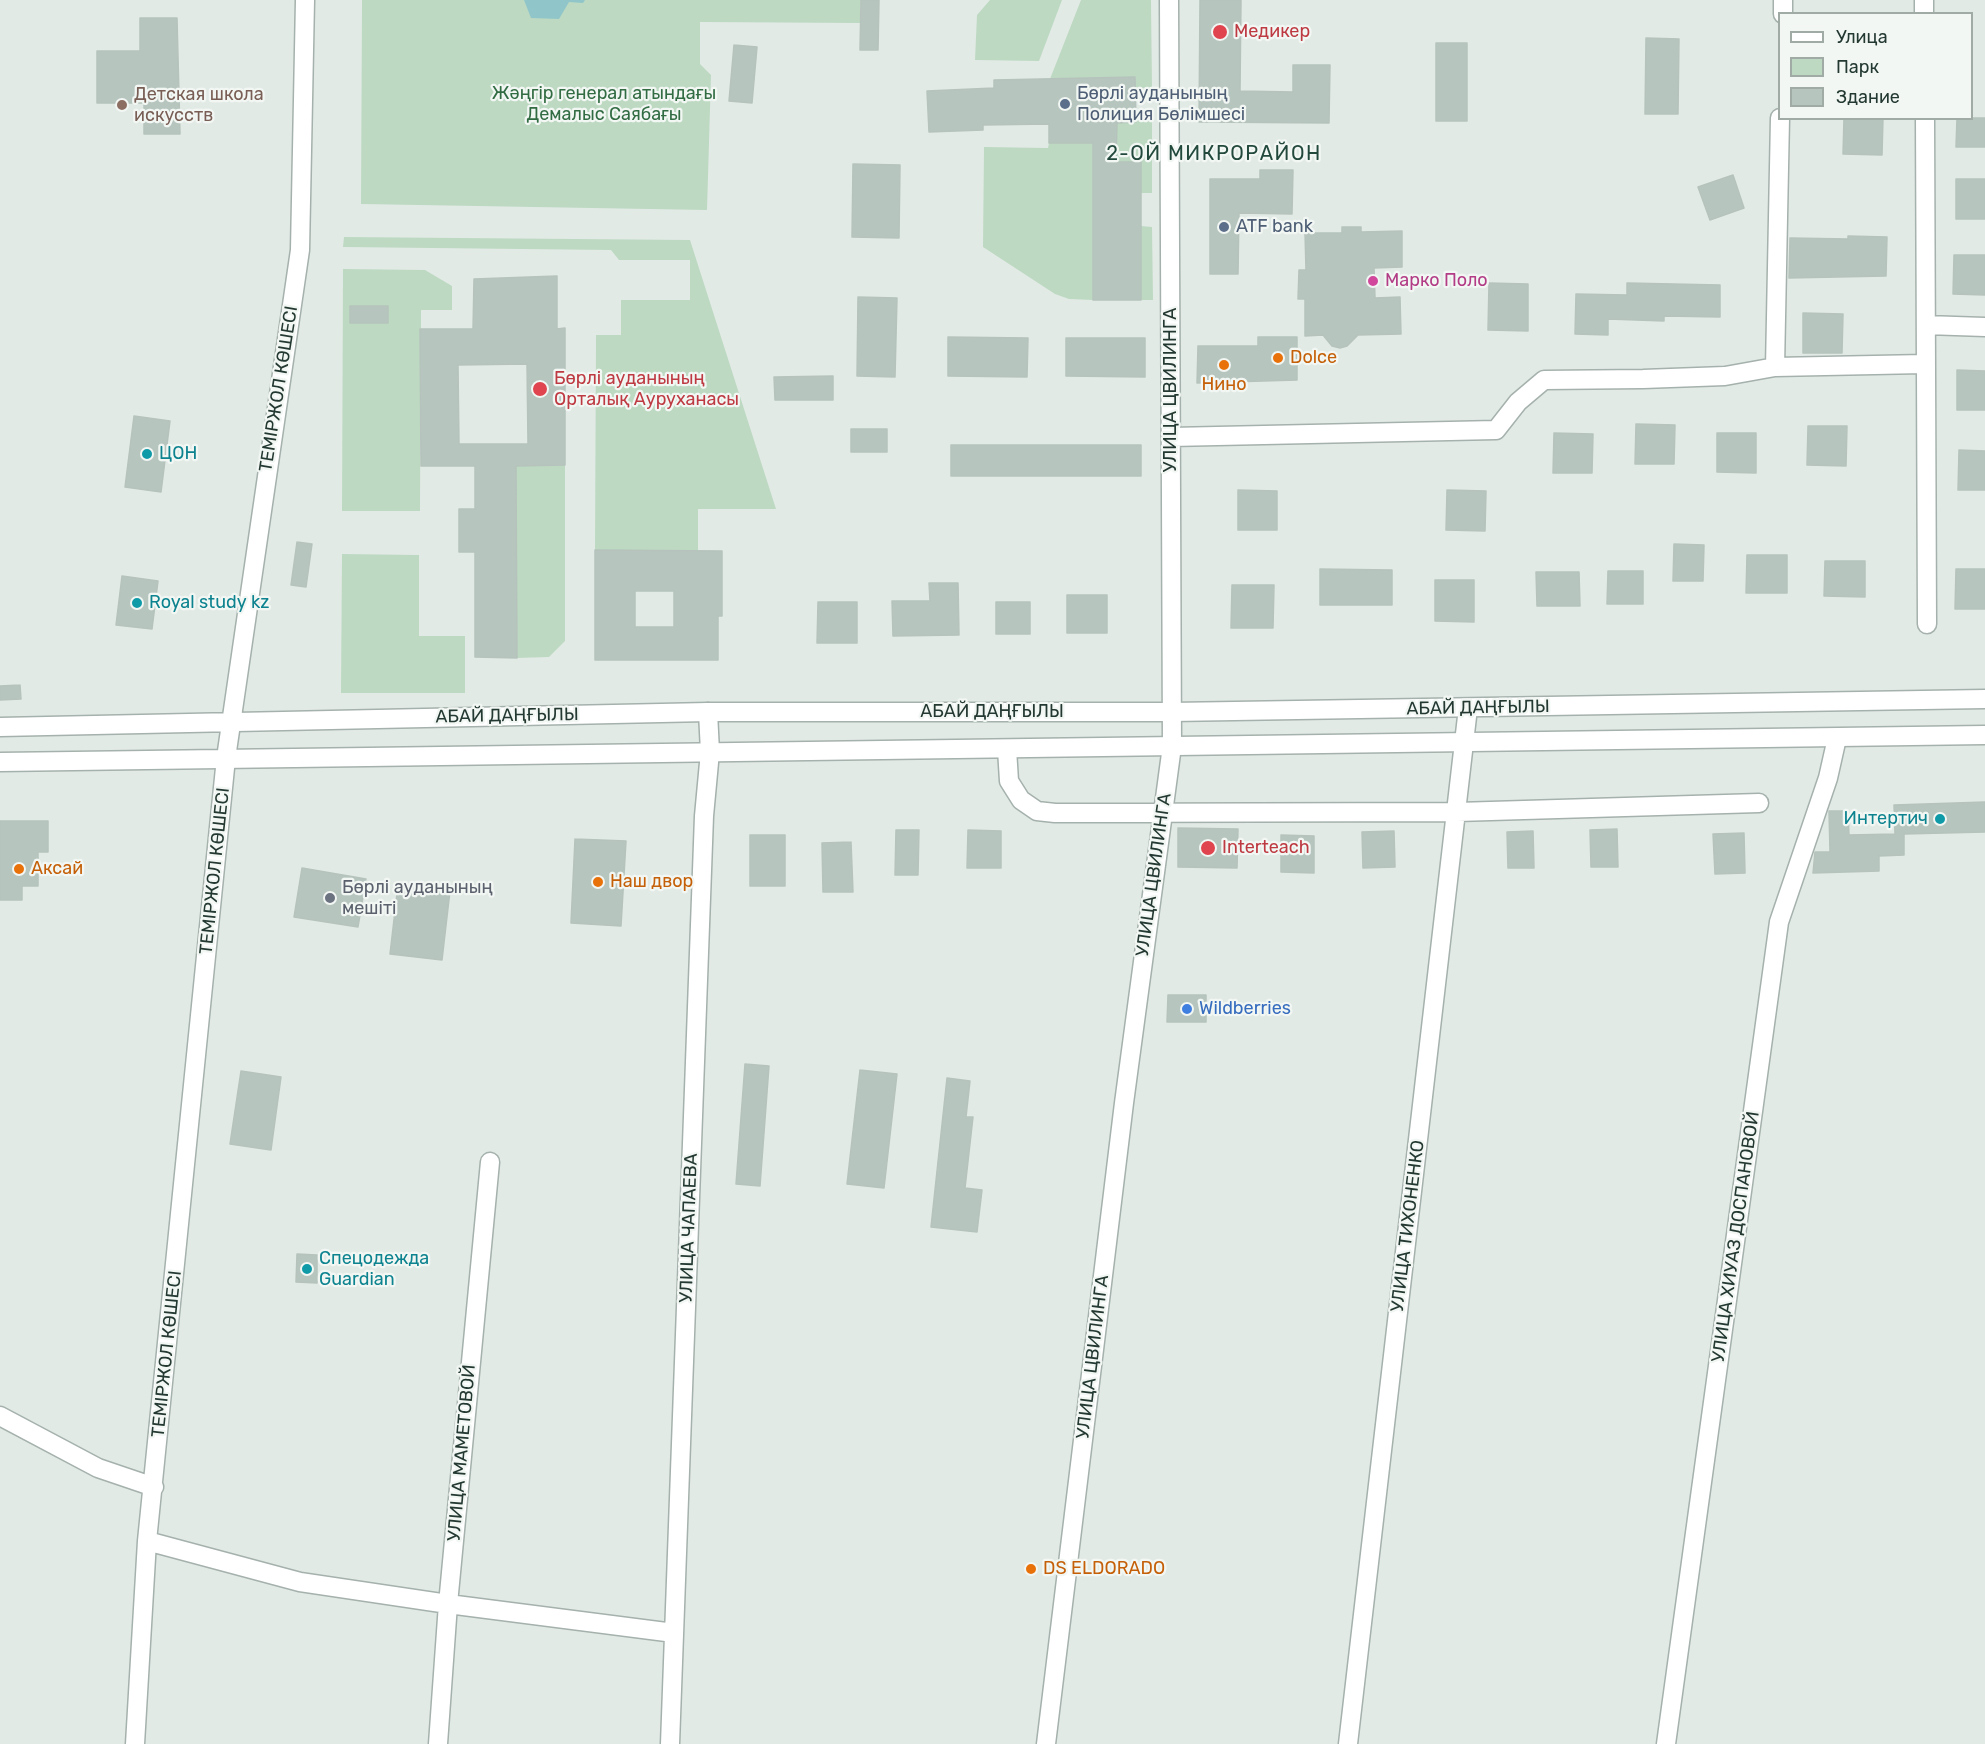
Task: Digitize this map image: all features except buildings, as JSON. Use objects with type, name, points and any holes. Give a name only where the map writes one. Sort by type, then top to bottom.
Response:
[{"type":"street","name":"ТЕМІРЖОЛ КӨШЕСІ","points":[[135,1744],[147,1541],[226,758],[260,512],[300,250],[305,0]]},
{"type":"street","name":"УЛИЦА ЦВИЛИНГА","points":[[1046,1744],[1161,813],[1172,746],[1169,0]]},
{"type":"street","points":[[1775,367],[1780,120]]},
{"type":"street","points":[[1925,120],[1926,325],[1924,364],[1927,624]]},
{"type":"street","points":[[1926,325],[1985,327]]},
{"type":"street","points":[[1171,437],[1496,430],[1518,402],[1544,380],[1725,376],[1775,367],[1924,364]]},
{"type":"street","name":"АБАЙ ДАҢҒЫЛЫ","points":[[0,727],[708,712],[1172,712],[1985,699]]},
{"type":"street","name":"УЛИЦА ТИХОНЕНКО","points":[[1348,1744],[1458,812],[1468,708]]},
{"type":"street","name":"УЛИЦА ЧАПАЕВА","points":[[670,1744],[704,816],[710,752],[708,712]]},
{"type":"street","name":"АБАЙ ДАҢҒЫЛЫ","points":[[0,762],[1985,735]]},
{"type":"street","name":"УЛИЦА ХИУАЗ ДОСПАНОВОЙ","points":[[1666,1744],[1779,922],[1828,778],[1837,738]]},
{"type":"street","points":[[1007,749],[1009,781],[1021,800],[1037,811],[1458,812],[1759,803]]},
{"type":"street","name":"УЛИЦА МАМЕТОВОЙ","points":[[438,1744],[448,1604],[490,1162]]},
{"type":"street","points":[[0,1416],[98,1468],[154,1487]]},
{"type":"street","points":[[147,1541],[300,1582],[448,1604],[674,1633]]},
{"type":"green space","name":"Жәңгір генерал атындағы Демалыс Саябағы","points":[[362,0],[861,0],[860,23],[700,22],[700,64],[711,75],[707,210],[361,204]]},
{"type":"green space","points":[[990,0],[1062,0],[1039,61],[975,60],[977,15]]},
{"type":"green space","points":[[1081,0],[1151,0],[1152,89],[1050,79]]},
{"type":"green space","points":[[1152,110],[1152,193],[1141,193],[1141,162],[1093,162],[1093,300],[1069,299],[1055,294],[983,247],[984,147],[1048,148],[1049,143],[1116,143],[1117,123],[1135,122],[1135,111]]},
{"type":"green space","points":[[1141,226],[1152,227],[1153,300],[1141,300]]},
{"type":"green space","points":[[344,237],[690,240],[776,509],[698,509],[698,550],[595,550],[596,335],[621,335],[621,300],[690,300],[690,260],[619,260],[611,250],[343,247]]},
{"type":"green space","points":[[343,269],[425,270],[452,286],[452,310],[421,310],[420,511],[342,511]]},
{"type":"green space","points":[[565,465],[565,641],[549,657],[517,658],[516,466]]},
{"type":"green space","points":[[342,554],[419,555],[419,636],[465,636],[465,693],[341,693]]},
{"type":"water","points":[[524,0],[585,0],[583,3],[569,2],[559,19],[531,18]]},
{"type":"place","name":"Медикер","points":[[1220,32]]},
{"type":"place","name":"Бөрлі ауданының Полиция Бөлімшесі","points":[[1065,104]]},
{"type":"place","name":"Детская школа искусств","points":[[122,105]]},
{"type":"place","name":"ATF bank","points":[[1224,227]]},
{"type":"place","name":"Марко Поло","points":[[1373,281]]},
{"type":"place","name":"Dolce","points":[[1278,358]]},
{"type":"place","name":"Нино","points":[[1224,365]]},
{"type":"place","name":"Бөрлі ауданының Орталық Ауруханасы","points":[[540,389]]},
{"type":"place","name":"ЦОН","points":[[147,454]]},
{"type":"place","name":"Royal study kz","points":[[137,603]]},
{"type":"place","name":"Интертич","points":[[1940,819]]},
{"type":"place","name":"Interteach","points":[[1208,848]]},
{"type":"place","name":"Аксай","points":[[19,869]]},
{"type":"place","name":"Наш двор","points":[[598,882]]},
{"type":"place","name":"Бөрлі ауданының мешіті","points":[[330,898]]},
{"type":"place","name":"Wildberries","points":[[1187,1009]]},
{"type":"place","name":"Спецодежда Guardian","points":[[307,1269]]},
{"type":"place","name":"DS ELDORADO","points":[[1031,1569]]},
{"type":"district","name":"2-ОЙ МИКРОРАЙОН","points":[[1214,154]]}]
